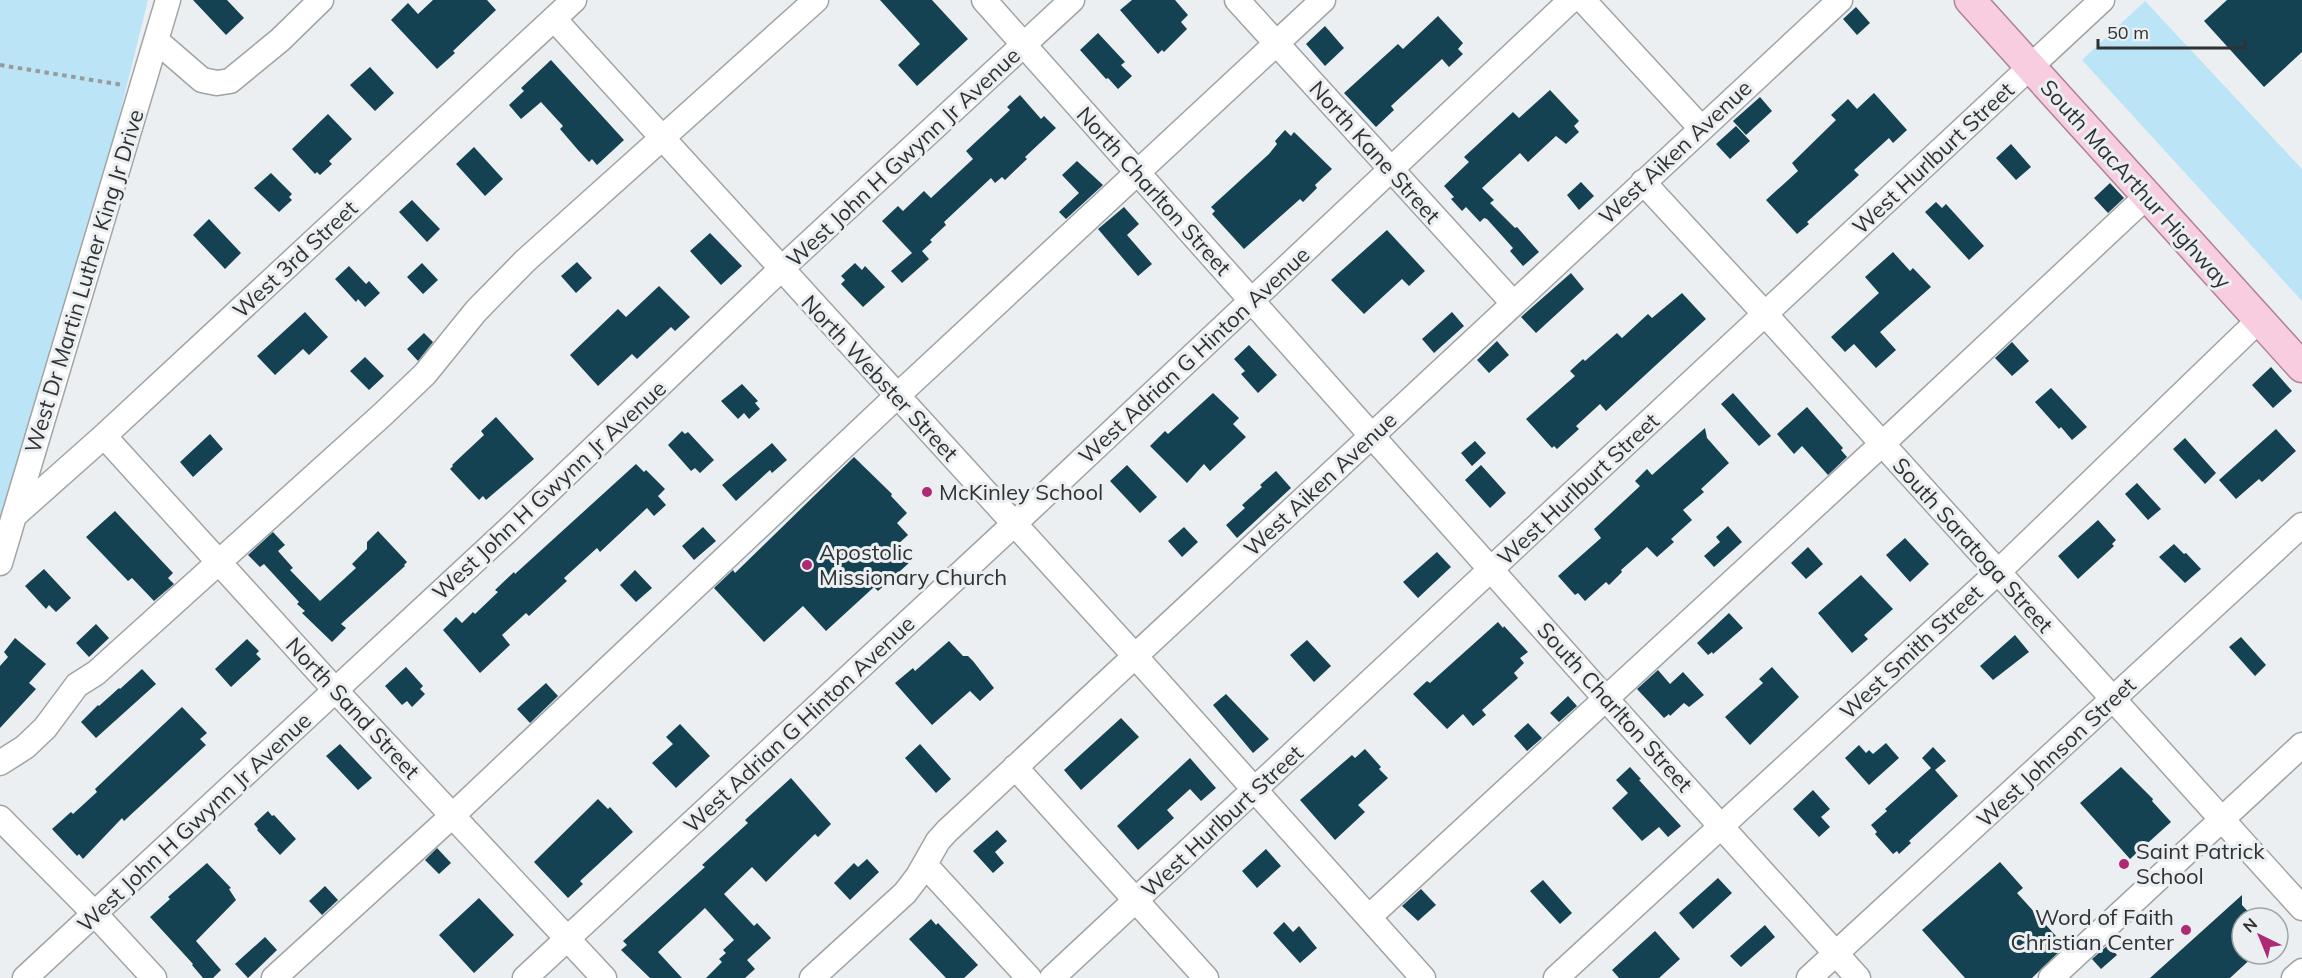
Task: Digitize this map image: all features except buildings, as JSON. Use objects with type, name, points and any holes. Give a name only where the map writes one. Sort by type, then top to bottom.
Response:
[{"type":"main road","name":"South MacArthur Highway","points":[[1970,0],[2302,367]]},
{"type":"street","name":"West Dr Martin Luther King Jr Drive","points":[[0,563],[141,88],[158,42],[168,0]]},
{"type":"street","points":[[158,42],[202,80],[217,84],[230,81],[280,40],[321,0]]},
{"type":"street","name":"West 3rd Street","points":[[15,515],[104,436],[574,0]]},
{"type":"street","points":[[0,763],[25,747],[45,728],[77,685],[96,673],[389,409],[425,374],[463,325],[503,283],[816,0]]},
{"type":"street","name":"North Charlton Street","points":[[984,0],[1372,436]]},
{"type":"street","name":"West John H Gwynn Jr Avenue","points":[[25,978],[336,691],[781,269],[1072,0]]},
{"type":"street","name":"North Kane Street","points":[[1238,0],[1513,303]]},
{"type":"street","points":[[274,978],[452,816],[897,396],[1323,0]]},
{"type":"street","name":"West Adrian G Hinton Avenue","points":[[525,978],[1252,302],[1571,0]]},
{"type":"street","points":[[1583,0],[1701,128]]},
{"type":"street","name":"West Aiken Avenue","points":[[812,978],[905,893],[947,831],[1840,0]]},
{"type":"street","name":"West Hurlburt Street","points":[[1052,978],[2102,0]]},
{"type":"street","name":"North Webster Street","points":[[554,19],[1135,656],[1424,978]]},
{"type":"street","name":"South Saratoga Street","points":[[1643,182],[2302,908]]},
{"type":"street","points":[[1369,916],[1882,444],[2147,196]]},
{"type":"street","name":"West Smith Street","points":[[1557,978],[1998,572],[2259,320]]},
{"type":"street","name":"North Sand Street","points":[[104,436],[336,691],[604,978]]},
{"type":"street","name":"South Charlton Street","points":[[1372,436],[1858,978]]},
{"type":"street","name":"West Johnson Street","points":[[1809,978],[2302,525]]},
{"type":"street","points":[[2051,978],[2302,745]]},
{"type":"street","points":[[1015,767],[1206,978]]},
{"type":"street","points":[[0,818],[95,914],[154,978]]},
{"type":"street","points":[[924,864],[1027,977]]},
{"type":"street","points":[[2294,978],[2302,971]]},
{"type":"path","points":[[0,65],[141,88]]},
{"type":"shaded area","points":[[0,0],[148,0],[58,363],[0,542]]},
{"type":"shaded area","points":[[2145,1],[2302,169],[2302,301],[2082,60]]},
{"type":"place","name":"McKinley School","points":[[927,492]]},
{"type":"place","name":"Apostolic Missionary Church","points":[[807,565]]},
{"type":"place","name":"Saint Patrick School","points":[[2124,864]]},
{"type":"place","name":"Word of Faith Christian Center","points":[[2186,930]]}]
